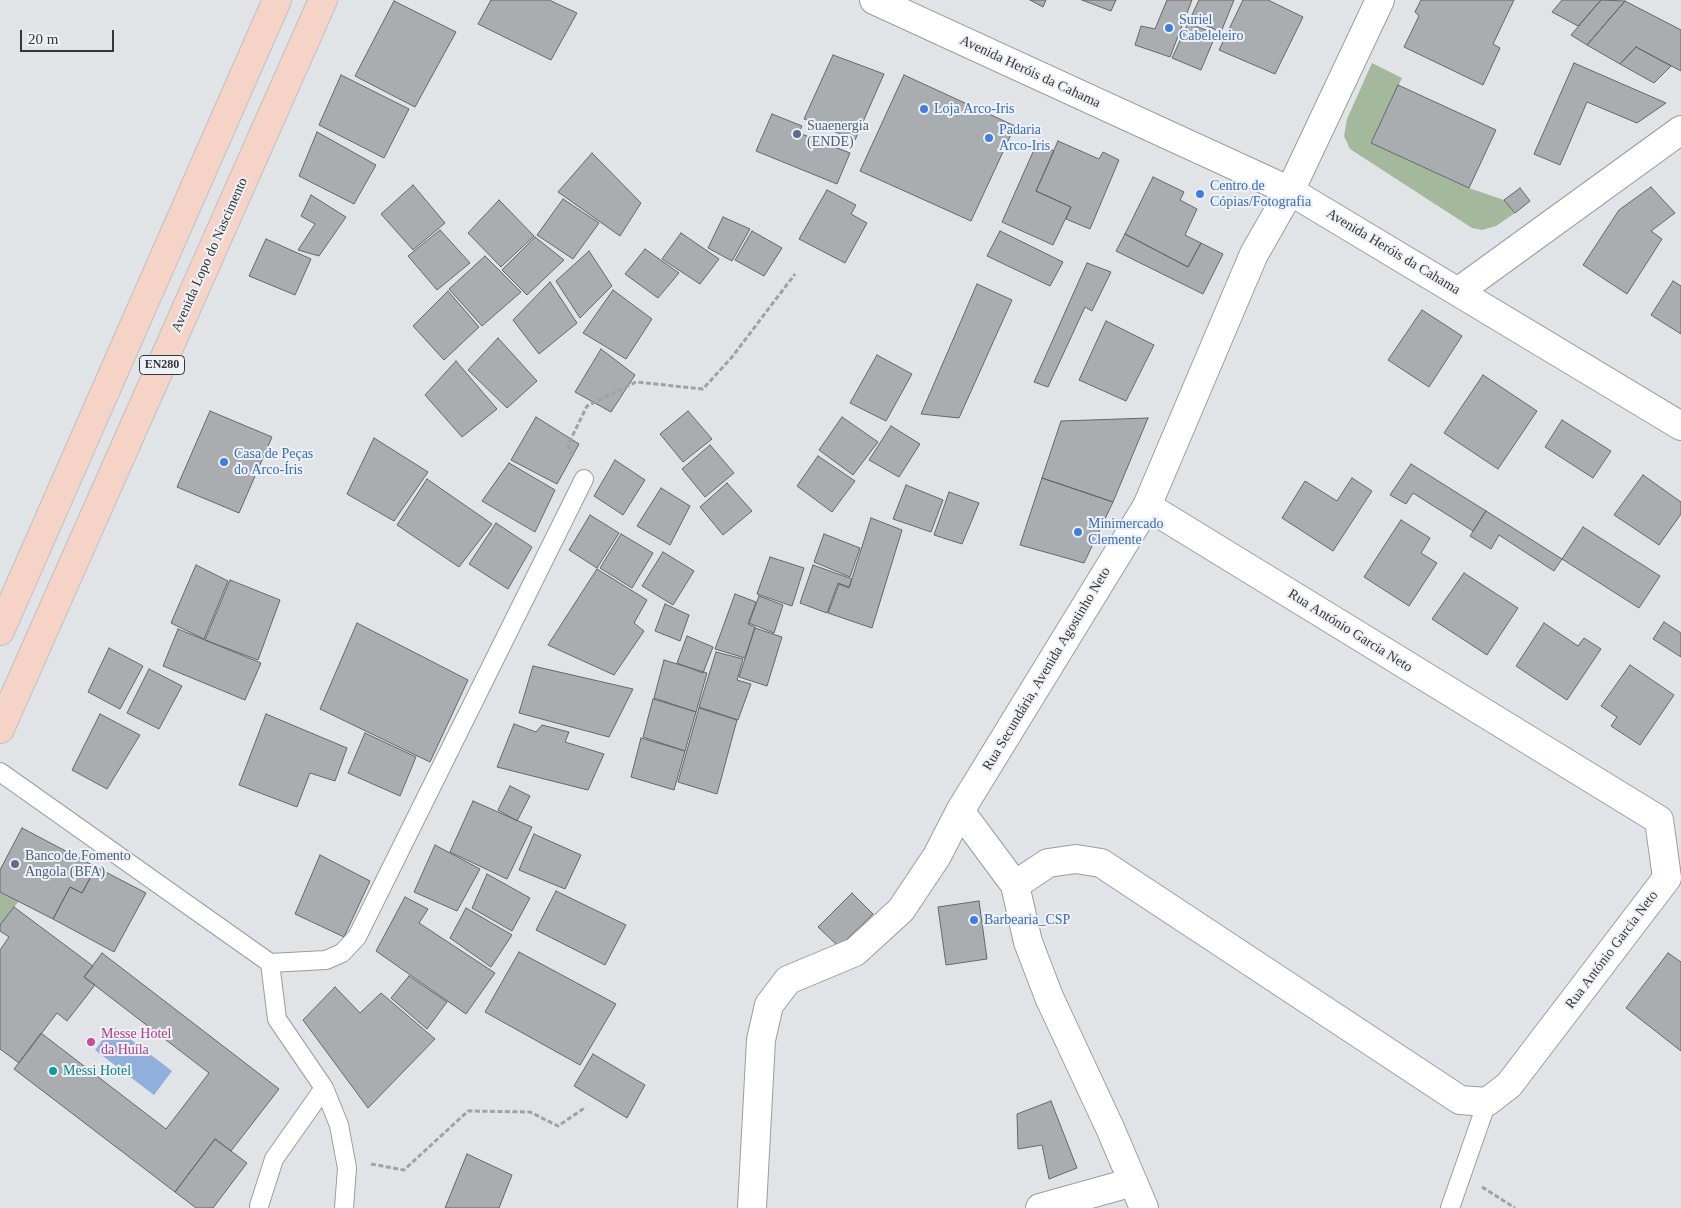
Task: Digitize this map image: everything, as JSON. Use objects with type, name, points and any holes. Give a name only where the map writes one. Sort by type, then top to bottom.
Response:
[{"type":"main road","name":"EN280","points":[[0,632],[277,0]]},
{"type":"main road","name":"Avenida Lopo do Nascimento","points":[[0,729],[7,697],[323,0]]},
{"type":"street","name":"Avenida Heróis da Cahama","points":[[874,0],[1290,191],[1681,426]]},
{"type":"street","name":"Rua Secundária, Avenida Agostinho Neto","points":[[752,1208],[761,1040],[769,1004],[788,980],[855,952],[901,910],[937,856],[960,811],[1147,506],[1254,254],[1290,191],[1380,0]]},
{"type":"street","points":[[1459,291],[1681,130]]},
{"type":"street","name":"Rua António Garcia Neto","points":[[1147,506],[1670,818],[1674,877],[1509,1085],[1487,1102]]},
{"type":"street","points":[[960,811],[1015,885],[1028,942],[1049,997],[1144,1208]]},
{"type":"street","points":[[1015,885],[1048,863],[1076,859],[1101,863],[1460,1100],[1487,1102]]},
{"type":"street","points":[[1040,1208],[1133,1182]]},
{"type":"lane","points":[[0,772],[270,963],[326,960],[342,953],[357,937],[584,479]]},
{"type":"lane","points":[[270,963],[277,1019],[324,1088],[339,1125],[347,1168],[344,1208]]},
{"type":"lane","points":[[259,1206],[274,1159],[324,1088]]},
{"type":"lane","points":[[1450,1208],[1487,1102]]},
{"type":"path","points":[[584,479],[568,445],[587,406],[636,382],[703,389],[732,357],[795,274]]},
{"type":"path","points":[[372,1164],[404,1170],[468,1111],[530,1112],[558,1126],[586,1108]]},
{"type":"path","points":[[1462,1175],[1515,1208]]},
{"type":"green space","points":[[1372,63],[1402,78],[1371,143],[1469,188],[1504,200],[1515,213],[1496,226],[1482,230],[1472,228],[1350,149],[1344,136],[1347,119]]},
{"type":"green space","points":[[0,892],[19,901],[0,925]]},
{"type":"water","points":[[113,1026],[172,1071],[154,1095],[95,1050]]},
{"type":"building","points":[[491,0],[549,0],[577,13],[551,60],[478,24]]},
{"type":"building","points":[[1030,0],[1046,0],[1043,7]]},
{"type":"building","points":[[1082,0],[1116,0],[1111,11]]},
{"type":"building","name":"Suriel Cabeleleiro","points":[[1167,0],[1192,0],[1170,57],[1135,45],[1141,26],[1155,29]]},
{"type":"building","points":[[1199,0],[1234,0],[1221,32],[1190,19]]},
{"type":"building","points":[[1243,0],[1268,0],[1303,17],[1275,74],[1219,50]]},
{"type":"building","points":[[1421,0],[1514,0],[1493,44],[1500,48],[1483,85],[1404,47],[1419,16],[1415,12]]},
{"type":"building","points":[[1562,0],[1601,0],[1578,26],[1552,12]]},
{"type":"building","points":[[1601,0],[1625,1],[1587,45],[1571,35]]},
{"type":"building","points":[[394,1],[456,32],[415,107],[355,76]]},
{"type":"building","points":[[1625,1],[1681,30],[1681,71],[1636,47],[1620,64],[1587,45]]},
{"type":"building","points":[[1188,23],[1216,34],[1201,70],[1172,58]]},
{"type":"building","points":[[1636,47],[1671,66],[1654,83],[1620,64]]},
{"type":"building","points":[[833,55],[884,74],[855,140],[804,119]]},
{"type":"building","points":[[1574,63],[1666,103],[1637,123],[1587,102],[1560,165],[1534,154]]},
{"type":"building","points":[[341,75],[409,109],[384,158],[319,125]]},
{"type":"building","points":[[904,75],[1015,126],[971,221],[860,171]]},
{"type":"building","points":[[1398,85],[1496,130],[1469,188],[1371,143]]},
{"type":"building","points":[[772,114],[802,126],[799,133],[850,153],[837,184],[756,151]]},
{"type":"building","points":[[317,132],[376,165],[354,204],[299,176]]},
{"type":"building","points":[[1058,141],[1099,159],[1103,152],[1119,160],[1090,229],[1066,219],[1071,207],[1036,191]]},
{"type":"building","points":[[1037,143],[1054,151],[1036,191],[1071,207],[1053,245],[1002,222]]},
{"type":"building","points":[[592,153],[641,203],[620,236],[558,192]]},
{"type":"building","points":[[1153,177],[1184,192],[1180,200],[1197,209],[1185,235],[1201,243],[1188,267],[1125,234]]},
{"type":"building","points":[[413,185],[445,223],[413,250],[381,214]]},
{"type":"building","points":[[1651,187],[1675,213],[1651,231],[1662,239],[1627,294],[1583,265],[1619,210]]},
{"type":"building","points":[[1520,188],[1530,201],[1515,213],[1504,200]]},
{"type":"building","points":[[827,190],[856,205],[851,214],[867,223],[845,263],[799,239]]},
{"type":"building","points":[[311,195],[346,217],[319,256],[298,250],[315,224],[301,216]]},
{"type":"building","points":[[563,199],[599,223],[573,259],[537,235]]},
{"type":"building","points":[[499,200],[534,236],[501,267],[468,233]]},
{"type":"building","points":[[723,217],[750,229],[732,261],[708,248]]},
{"type":"building","points":[[440,230],[470,263],[437,290],[408,256]]},
{"type":"building","points":[[752,231],[782,248],[764,276],[735,260]]},
{"type":"building","points":[[1000,231],[1063,262],[1050,286],[987,256]]},
{"type":"building","points":[[681,233],[719,259],[700,284],[662,259]]},
{"type":"building","points":[[1125,234],[1188,267],[1201,243],[1223,254],[1203,294],[1116,251]]},
{"type":"building","points":[[535,237],[564,260],[527,295],[502,270]]},
{"type":"building","points":[[266,239],[311,259],[295,295],[249,276]]},
{"type":"building","points":[[645,249],[679,273],[658,298],[625,274]]},
{"type":"building","points":[[589,251],[612,286],[580,318],[556,281]]},
{"type":"building","points":[[485,256],[521,292],[482,326],[449,289]]},
{"type":"building","points":[[1087,263],[1111,272],[1092,311],[1085,307],[1048,387],[1034,382]]},
{"type":"building","points":[[1673,281],[1681,286],[1681,334],[1651,315]]},
{"type":"building","points":[[550,282],[577,323],[539,354],[513,320]]},
{"type":"building","points":[[977,284],[1012,300],[959,418],[921,414]]},
{"type":"building","points":[[613,290],[652,319],[626,359],[583,333]]},
{"type":"building","points":[[448,291],[479,327],[444,360],[413,326]]},
{"type":"building","points":[[1422,310],[1462,336],[1429,387],[1388,360]]},
{"type":"building","points":[[1106,321],[1154,345],[1126,401],[1079,380]]},
{"type":"building","points":[[498,338],[537,381],[507,408],[468,370]]},
{"type":"building","points":[[601,349],[635,375],[611,412],[575,392]]},
{"type":"building","points":[[877,355],[912,374],[886,421],[850,403]]},
{"type":"building","points":[[456,361],[497,409],[462,437],[425,395]]},
{"type":"building","points":[[1483,375],[1537,411],[1498,469],[1444,433]]},
{"type":"building","name":"Casa de Peças do Arco-Íris","points":[[210,411],[272,437],[239,513],[177,487]]},
{"type":"building","points":[[688,411],[712,439],[683,462],[660,434]]},
{"type":"building","points":[[536,417],[579,444],[557,484],[511,460]]},
{"type":"building","points":[[842,417],[878,442],[853,475],[819,450]]},
{"type":"building","points":[[1148,418],[1113,502],[1042,478],[1061,421]]},
{"type":"building","points":[[1562,420],[1611,451],[1593,478],[1545,447]]},
{"type":"building","points":[[891,426],[920,444],[899,477],[869,460]]},
{"type":"building","points":[[374,438],[428,472],[394,521],[347,494]]},
{"type":"building","points":[[710,445],[734,473],[705,497],[682,469]]},
{"type":"building","points":[[818,456],[855,481],[832,512],[797,486]]},
{"type":"building","points":[[615,460],[645,480],[623,515],[594,496]]},
{"type":"building","points":[[509,463],[555,490],[535,532],[482,501]]},
{"type":"building","points":[[1411,464],[1486,511],[1473,531],[1413,493],[1406,504],[1390,495]]},
{"type":"building","points":[[1643,475],[1681,502],[1681,514],[1659,545],[1614,515]]},
{"type":"building","points":[[1042,478],[1113,502],[1084,563],[1020,545]]},
{"type":"building","points":[[1352,478],[1372,491],[1333,551],[1282,518],[1305,481],[1337,501]]},
{"type":"building","points":[[427,479],[492,524],[459,567],[397,525]]},
{"type":"building","points":[[727,483],[752,511],[723,535],[700,507]]},
{"type":"building","points":[[906,485],[943,500],[931,532],[893,519]]},
{"type":"building","points":[[661,488],[690,506],[670,545],[637,526]]},
{"type":"building","points":[[949,492],[979,503],[962,544],[934,535]]},
{"type":"building","points":[[1486,511],[1562,559],[1554,571],[1499,535],[1491,549],[1470,536]]},
{"type":"building","points":[[590,515],[619,533],[597,568],[569,550]]},
{"type":"building","points":[[871,518],[902,530],[872,628],[828,613],[839,584],[849,588]]},
{"type":"building","points":[[1401,520],[1430,538],[1421,553],[1437,563],[1409,606],[1364,577]]},
{"type":"building","points":[[496,523],[532,547],[508,589],[469,564]]},
{"type":"building","points":[[1583,527],[1660,576],[1639,608],[1562,559]]},
{"type":"building","points":[[621,534],[653,553],[632,588],[600,568]]},
{"type":"building","points":[[824,534],[860,548],[850,577],[814,562]]},
{"type":"building","points":[[663,552],[694,571],[673,605],[642,586]]},
{"type":"building","points":[[770,557],[804,568],[792,606],[757,594]]},
{"type":"building","points":[[196,565],[228,581],[204,639],[171,623]]},
{"type":"building","points":[[813,565],[852,579],[849,587],[838,583],[827,613],[800,603]]},
{"type":"building","points":[[597,569],[647,600],[634,623],[644,631],[614,675],[548,645]]},
{"type":"building","points":[[1464,573],[1518,608],[1487,655],[1432,619]]},
{"type":"building","points":[[230,580],[280,600],[258,660],[205,640]]},
{"type":"building","points":[[735,594],[756,602],[748,624],[755,627],[745,658],[715,649]]},
{"type":"building","points":[[759,596],[783,605],[774,633],[749,623]]},
{"type":"building","points":[[665,604],[689,615],[680,641],[655,631]]},
{"type":"building","points":[[1664,622],[1681,633],[1681,657],[1653,639]]},
{"type":"building","points":[[357,623],[468,680],[430,762],[320,709]]},
{"type":"building","points":[[1544,623],[1578,646],[1584,638],[1601,649],[1567,700],[1516,666]]},
{"type":"building","points":[[755,628],[782,637],[767,686],[739,677]]},
{"type":"building","points":[[178,629],[261,663],[245,700],[163,666]]},
{"type":"building","points":[[687,636],[713,647],[703,673],[677,663]]},
{"type":"building","points":[[109,648],[143,666],[120,709],[88,692]]},
{"type":"building","points":[[716,652],[743,659],[737,680],[751,684],[738,720],[699,707]]},
{"type":"building","points":[[664,660],[707,673],[696,712],[654,698]]},
{"type":"building","points":[[1630,665],[1674,695],[1640,745],[1611,726],[1617,717],[1601,706]]},
{"type":"building","points":[[533,666],[633,689],[609,737],[519,713]]},
{"type":"building","points":[[149,669],[182,686],[159,729],[127,713]]},
{"type":"building","points":[[653,699],[696,712],[685,751],[643,737]]},
{"type":"building","points":[[699,708],[737,720],[717,794],[678,782]]},
{"type":"building","points":[[100,714],[140,735],[107,789],[72,770]]},
{"type":"building","points":[[266,714],[347,748],[335,781],[310,773],[297,807],[239,785]]},
{"type":"building","points":[[514,724],[536,732],[542,725],[569,732],[565,742],[604,754],[588,790],[497,767]]},
{"type":"building","points":[[365,733],[416,757],[400,796],[348,773]]},
{"type":"building","points":[[641,738],[685,751],[674,790],[631,777]]},
{"type":"building","points":[[510,786],[530,796],[517,821],[498,810]]},
{"type":"building","points":[[473,801],[532,827],[507,879],[450,852]]},
{"type":"building","points":[[22,828],[96,867],[82,893],[70,887],[53,919],[0,892],[0,870]]},
{"type":"building","points":[[534,834],[581,855],[565,889],[519,870]]},
{"type":"building","points":[[435,845],[480,869],[457,911],[414,892]]},
{"type":"building","points":[[320,855],[370,881],[344,937],[295,914]]},
{"type":"building","points":[[96,867],[146,893],[114,952],[53,919],[70,887],[82,893]]},
{"type":"building","points":[[487,874],[530,898],[512,931],[472,908]]},
{"type":"building","points":[[556,891],[626,925],[605,965],[536,930]]},
{"type":"building","points":[[852,893],[873,914],[839,947],[818,927]]},
{"type":"building","points":[[405,897],[428,909],[419,923],[495,973],[466,1014],[376,951]]},
{"type":"building","points":[[979,901],[987,959],[946,965],[938,907]]},
{"type":"building","points":[[14,907],[93,966],[84,977],[95,985],[67,1021],[57,1013],[19,1063],[0,1049],[0,950],[9,937],[0,931],[0,925]]},
{"type":"building","points":[[466,908],[512,935],[491,967],[450,938]]},
{"type":"building","points":[[519,952],[616,1004],[580,1065],[485,1012]]},
{"type":"building","name":"Messi Hotel","points":[[102,953],[279,1089],[231,1151],[215,1139],[175,1192],[14,1069],[41,1033],[166,1129],[209,1073],[84,977]]},
{"type":"building","points":[[1668,953],[1681,962],[1681,1051],[1626,1008]]},
{"type":"building","points":[[409,976],[447,1002],[427,1029],[391,998]]},
{"type":"building","points":[[335,987],[360,1013],[381,993],[435,1039],[368,1108],[303,1020]]},
{"type":"building","points":[[593,1054],[645,1085],[627,1118],[574,1086]]},
{"type":"building","points":[[1051,1101],[1077,1168],[1049,1179],[1042,1145],[1018,1149],[1017,1114]]},
{"type":"building","points":[[215,1139],[247,1163],[213,1208],[196,1208],[175,1192]]},
{"type":"building","points":[[467,1154],[512,1175],[499,1208],[445,1208]]},
{"type":"place","name":"Suriel Cabeleleiro","points":[[1169,28]]},
{"type":"place","name":"Loja Arco-Iris","points":[[924,109]]},
{"type":"place","name":"Suaenergia (ENDE)","points":[[797,134]]},
{"type":"place","name":"Padaria Arco-Iris","points":[[989,138]]},
{"type":"place","name":"Centro de Cópias/Fotografia","points":[[1200,194]]},
{"type":"place","name":"Casa de Peças do Arco-Íris","points":[[224,462]]},
{"type":"place","name":"Minimercado Clemente","points":[[1078,532]]},
{"type":"place","name":"Banco de Fomento Angola (BFA)","points":[[15,864]]},
{"type":"place","name":"Barbearia_CSP","points":[[974,920]]},
{"type":"place","name":"Messe Hotel da Huíla","points":[[91,1042]]},
{"type":"place","name":"Messi Hotel","points":[[53,1071]]}]
